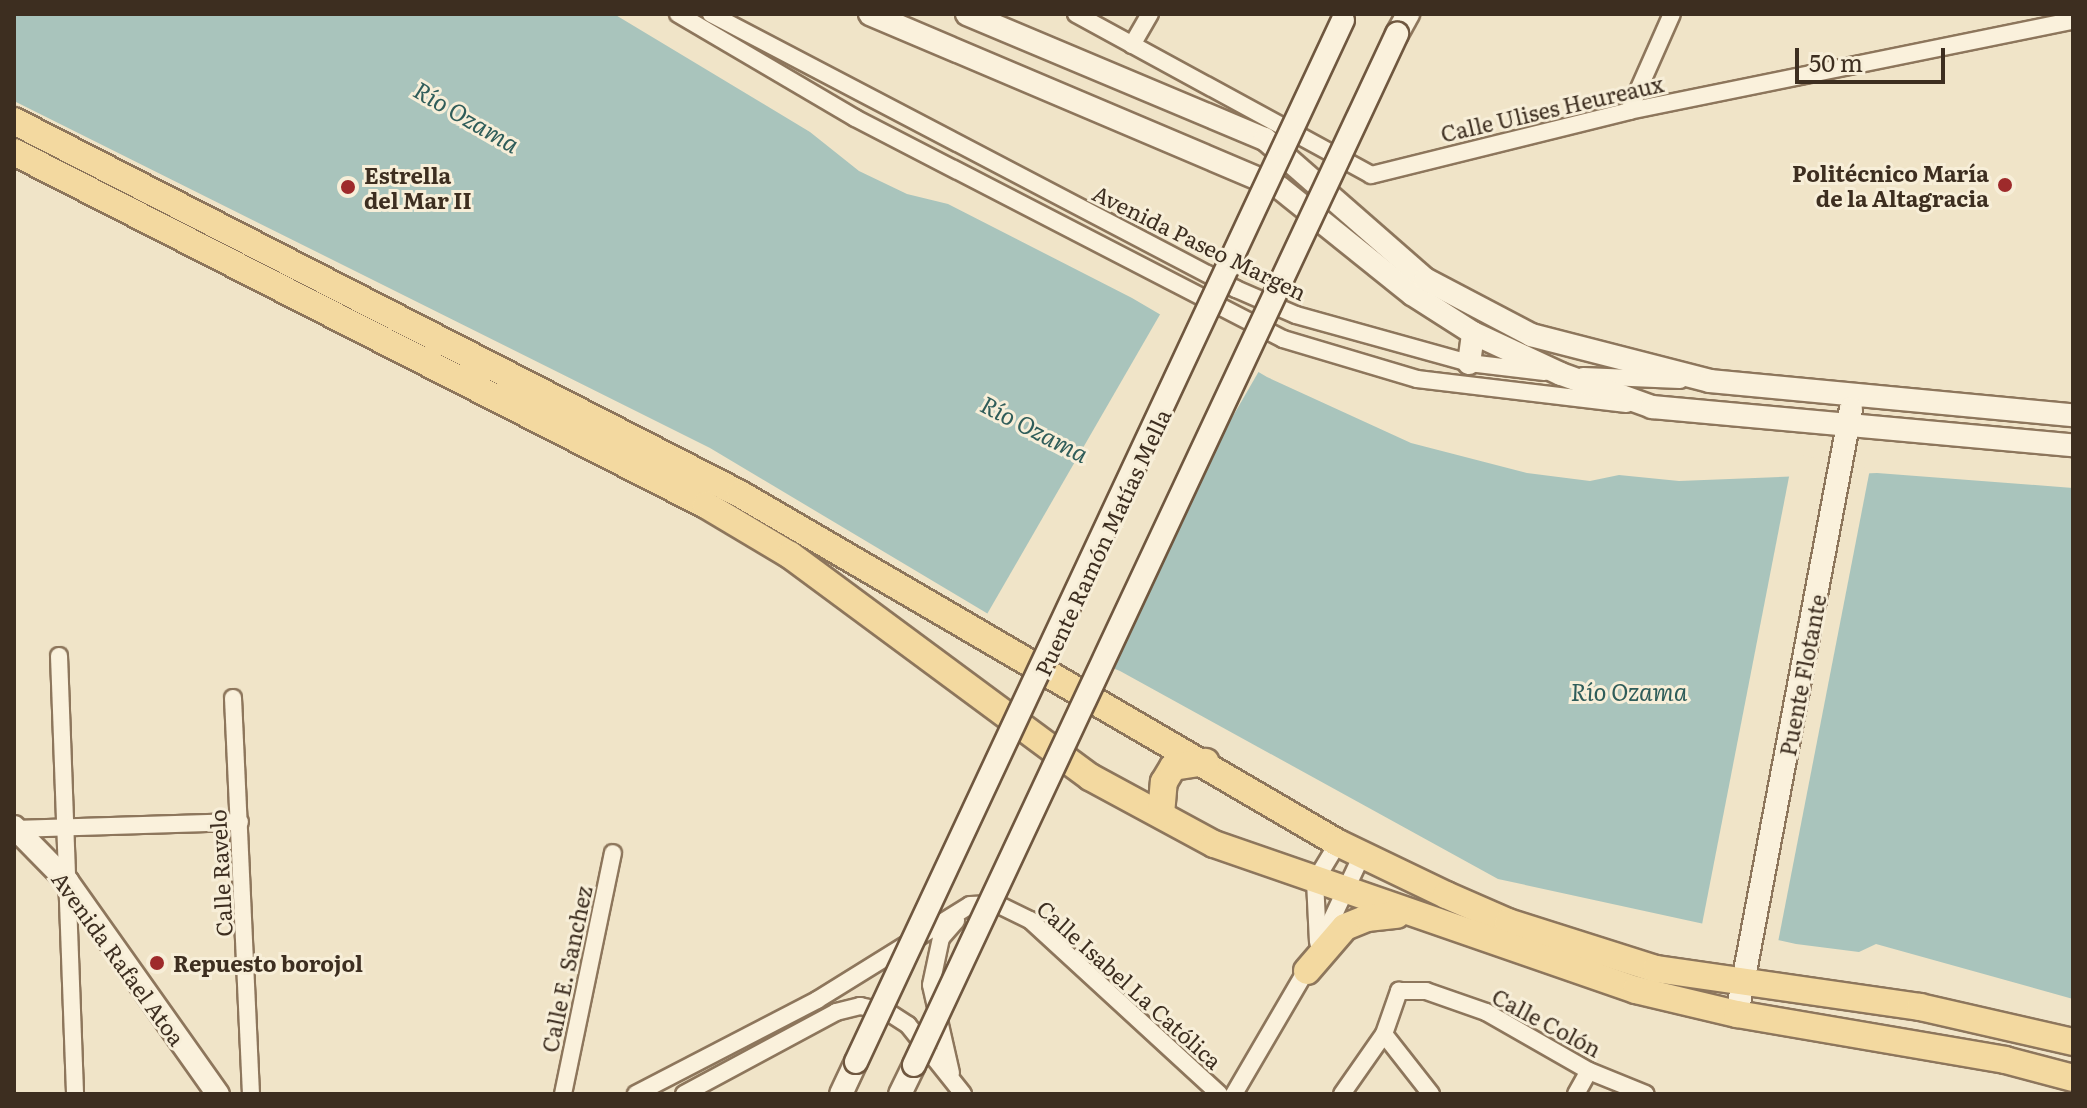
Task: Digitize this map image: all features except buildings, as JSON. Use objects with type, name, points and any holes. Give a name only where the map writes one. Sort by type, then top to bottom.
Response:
[{"type":"main road","points":[[870,14],[1280,188],[1412,294],[1473,333],[1561,374],[1652,407],[2073,445]]},
{"type":"main road","points":[[967,14],[1265,139],[1425,279],[1490,317],[1531,335],[1710,381],[2073,415]]},
{"type":"main road","name":"Puente Ramón Matías Mella","points":[[841,1094],[1344,17]]},
{"type":"main road","points":[[900,1094],[1402,24]]},
{"type":"main road","points":[[14,121],[740,494],[1206,762],[1338,843],[1508,922],[1656,969],[1920,1007],[2073,1042]]},
{"type":"main road","points":[[14,152],[706,505],[790,555],[1090,777],[1214,844],[1348,893],[1636,990],[1737,1014],[2005,1060],[2073,1078]]},
{"type":"main road","points":[[1469,363],[1473,333]]},
{"type":"main road","name":"Puente Flotante","points":[[1737,1014],[1853,396]]},
{"type":"main road","points":[[1161,814],[1164,782],[1173,767],[1206,762]]},
{"type":"main road","name":"Avenida Rafael Atoa","points":[[15,828],[67,881],[218,1094]]},
{"type":"main road","points":[[1312,959],[1345,927],[1390,914],[1421,918]]},
{"type":"street","name":"Avenida Paseo Margen","points":[[678,14],[855,118],[1283,339],[1417,379],[1652,407]]},
{"type":"street","name":"Avenida Paseo Margen","points":[[711,14],[1236,289],[1366,338],[1469,363],[1561,374],[1710,381]]},
{"type":"street","name":"Calle Ulises Heureaux","points":[[1076,14],[1371,175],[1629,111],[2073,21]]},
{"type":"street","points":[[1132,45],[1150,14]]},
{"type":"street","points":[[1629,111],[1672,14]]},
{"type":"street","points":[[59,656],[75,1094]]},
{"type":"street","name":"Calle Ravelo","points":[[233,698],[251,1094]]},
{"type":"street","points":[[15,828],[65,824],[240,822]]},
{"type":"street","points":[[1312,959],[1315,881],[1338,843]]},
{"type":"street","name":"Calle E. Sanchez","points":[[563,1094],[613,853]]},
{"type":"street","points":[[1234,1094],[1348,893],[1362,855]]},
{"type":"street","name":"Calle Isabel La Católica","points":[[970,905],[997,904],[1030,920],[1219,1094]]},
{"type":"street","points":[[636,1094],[842,985],[970,905]]},
{"type":"street","points":[[951,1073],[931,985],[941,938],[970,905]]},
{"type":"street","name":"Calle Colón","points":[[1384,1034],[1399,991],[1426,991],[1486,1012],[1589,1071],[1646,1094]]},
{"type":"street","points":[[684,1094],[836,1012],[860,1006],[888,1012],[908,1025],[951,1073],[963,1094]]},
{"type":"street","points":[[1342,1094],[1384,1034],[1431,1094]]},
{"type":"street","points":[[1576,1094],[1589,1071]]},
{"type":"water","name":"Río Ozama","points":[[14,14],[614,14],[810,132],[859,171],[907,194],[948,204],[1132,298],[1267,377],[1411,443],[1527,473],[1590,481],[1619,475],[1679,481],[1877,473],[2073,488],[2073,999],[1876,944],[1859,952],[1796,944],[1498,879],[1120,671],[1010,627],[710,448],[14,101]]},
{"type":"pier","points":[[1162,311],[1261,368],[1083,675],[984,618]]},
{"type":"pier","points":[[1793,454],[1870,469],[1777,945],[1701,930]]},
{"type":"place","name":"Politécnico María de la Altagracia","points":[[2005,185]]},
{"type":"place","name":"Estrella del Mar II","points":[[348,187]]},
{"type":"place","name":"Repuesto borojol","points":[[157,963]]}]
